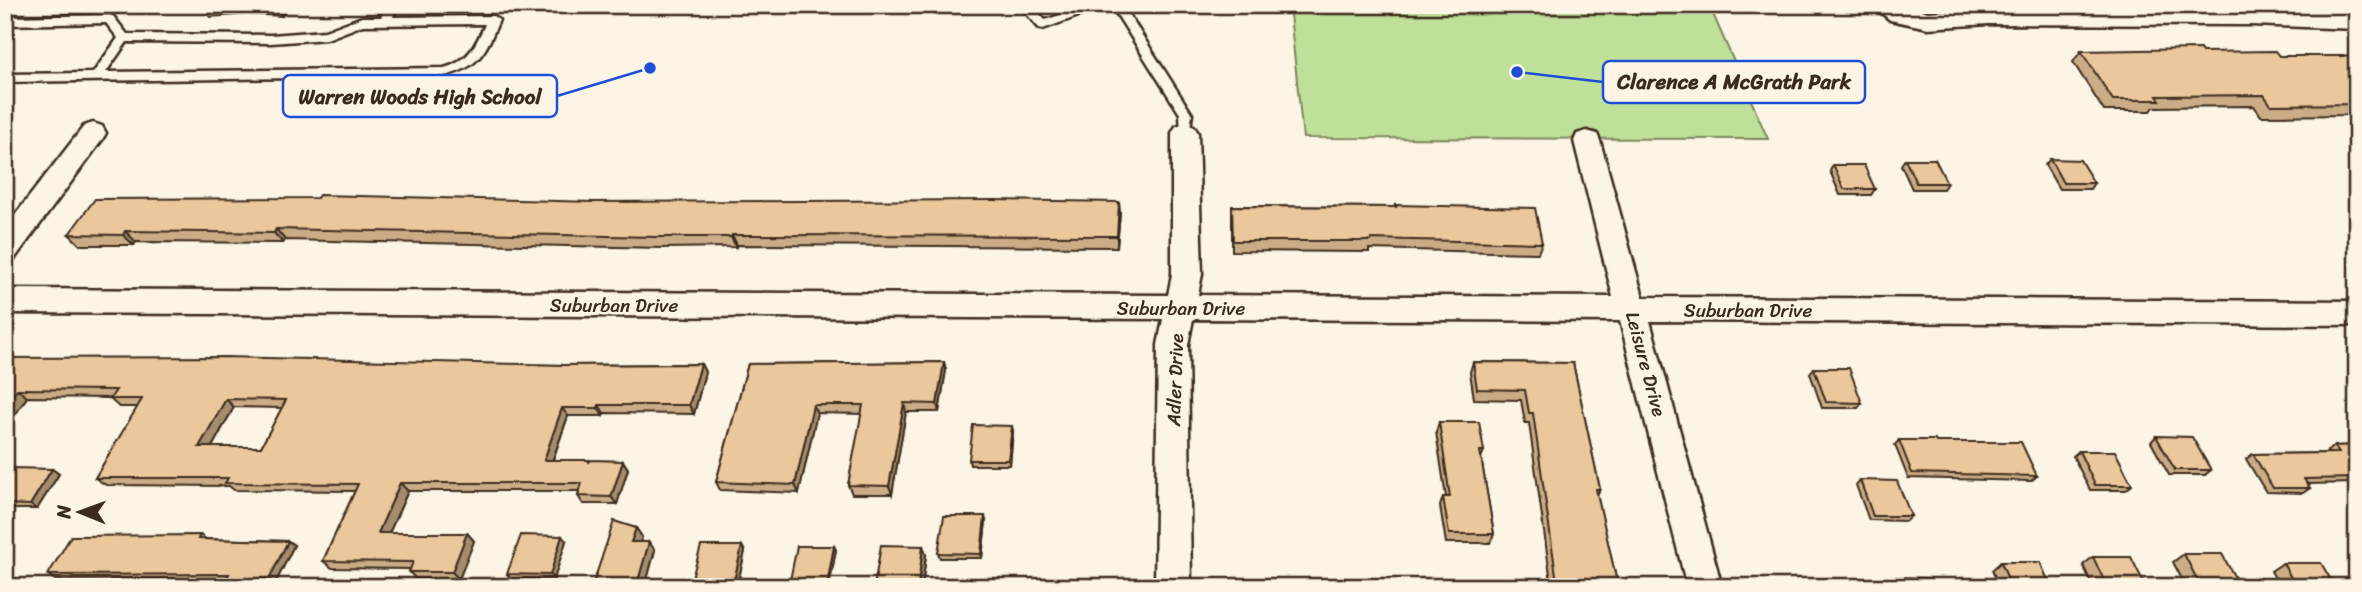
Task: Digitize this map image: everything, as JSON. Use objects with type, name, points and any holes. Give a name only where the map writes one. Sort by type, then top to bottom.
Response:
[{"type":"street","points":[[1892,10],[1927,20],[1988,16],[2251,16],[2357,21]]},
{"type":"street","points":[[5,250],[93,133]]},
{"type":"street","name":"Adler Drive","points":[[1173,587],[1173,345],[1187,274],[1185,133]]},
{"type":"street","name":"Leisure Drive","points":[[1587,141],[1705,587]]},
{"type":"street","name":"Suburban Drive","points":[[5,301],[2357,313]]},
{"type":"lane","points":[[386,21],[391,5]]},
{"type":"lane","points":[[5,78],[444,72],[460,69],[479,51],[500,5]]},
{"type":"lane","points":[[1025,5],[1043,25],[1102,5]]},
{"type":"lane","points":[[1117,5],[1186,114],[1185,133]]},
{"type":"lane","points":[[5,21],[109,19],[124,38]]},
{"type":"lane","points":[[124,38],[271,38],[327,35],[362,21],[493,20]]},
{"type":"lane","points":[[96,77],[124,38]]},
{"type":"green space","points":[[1289,5],[1709,5],[1768,139],[1303,138]]},
{"type":"building","points":[[2200,49],[2202,52],[2275,51],[2279,56],[2354,56],[2357,60],[2357,104],[2271,105],[2264,95],[2157,96],[2160,100],[2113,100],[2081,51]]},
{"type":"building","points":[[1905,159],[1935,159],[1947,183],[1916,183]]},
{"type":"building","points":[[2050,159],[2080,160],[2094,183],[2063,183]]},
{"type":"building","points":[[1833,165],[1864,165],[1875,189],[1844,189]]},
{"type":"building","points":[[319,195],[594,202],[1119,202],[1117,236],[656,237],[276,229],[274,233],[125,231],[123,235],[69,234],[95,199],[317,198]]},
{"type":"building","points":[[1395,205],[1535,208],[1542,243],[1371,239],[1233,241],[1232,206],[1396,207]]},
{"type":"building","points":[[226,357],[564,365],[701,364],[689,405],[599,405],[598,408],[562,408],[544,460],[589,460],[589,463],[590,460],[623,461],[611,497],[578,496],[582,483],[400,483],[378,533],[467,533],[452,572],[409,572],[413,562],[323,561],[358,484],[225,483],[228,478],[95,478],[142,399],[110,399],[116,390],[17,389],[5,406],[5,358]],"holes":[[[226,399],[286,400],[261,447],[199,447]]]},
{"type":"building","points":[[944,362],[937,404],[904,403],[889,486],[848,485],[863,405],[813,405],[795,485],[716,482],[748,364]]},
{"type":"building","points":[[1473,362],[1573,363],[1600,489],[1596,489],[1618,587],[1459,587],[1459,583],[1557,582],[1533,413],[1529,413],[1525,390],[1477,389]]},
{"type":"building","points":[[1814,368],[1849,368],[1862,403],[1826,402]]},
{"type":"building","points":[[1439,422],[1479,422],[1484,451],[1480,451],[1494,534],[1449,534],[1443,497],[1450,497]]},
{"type":"building","points":[[973,425],[1012,426],[1008,460],[969,460]]},
{"type":"building","points":[[2156,436],[2192,437],[2211,470],[2175,470]]},
{"type":"building","points":[[1899,440],[2021,442],[2037,476],[1912,473]]},
{"type":"building","points":[[2357,445],[2357,478],[2304,479],[2310,488],[2273,488],[2253,454],[2339,453],[2334,446]]},
{"type":"building","points":[[2079,451],[2115,451],[2132,485],[2095,485]]},
{"type":"building","points":[[12,468],[52,469],[30,505],[5,504],[5,479]]},
{"type":"building","points":[[1860,480],[1897,481],[1911,516],[1873,516]]},
{"type":"building","points":[[944,516],[985,516],[981,554],[938,553]]},
{"type":"building","points":[[614,521],[636,528],[631,542],[649,542],[638,581],[619,581],[617,587],[592,587]]},
{"type":"building","points":[[200,535],[198,539],[288,541],[269,579],[226,579],[229,574],[48,575],[71,536]]},
{"type":"building","points":[[521,535],[562,536],[550,575],[507,574]]},
{"type":"building","points":[[881,545],[923,546],[918,585],[874,587]]},
{"type":"building","points":[[701,546],[742,546],[733,585],[690,585]]},
{"type":"building","points":[[797,546],[834,546],[827,585],[789,585]]},
{"type":"building","points":[[2184,554],[2222,554],[2240,587],[2201,587]]},
{"type":"building","points":[[2093,557],[2131,557],[2146,587],[2107,587]]},
{"type":"building","points":[[2001,562],[2040,562],[2051,587],[2011,587]]},
{"type":"building","points":[[2283,563],[2321,563],[2335,587],[2296,587]]},
{"type":"building","points":[[1888,577],[1927,578],[1930,587],[1891,587]]},
{"type":"place","name":"Warren Woods High School","points":[[650,68]]},
{"type":"place","name":"Clarence A McGrath Park","points":[[1517,72]]}]
